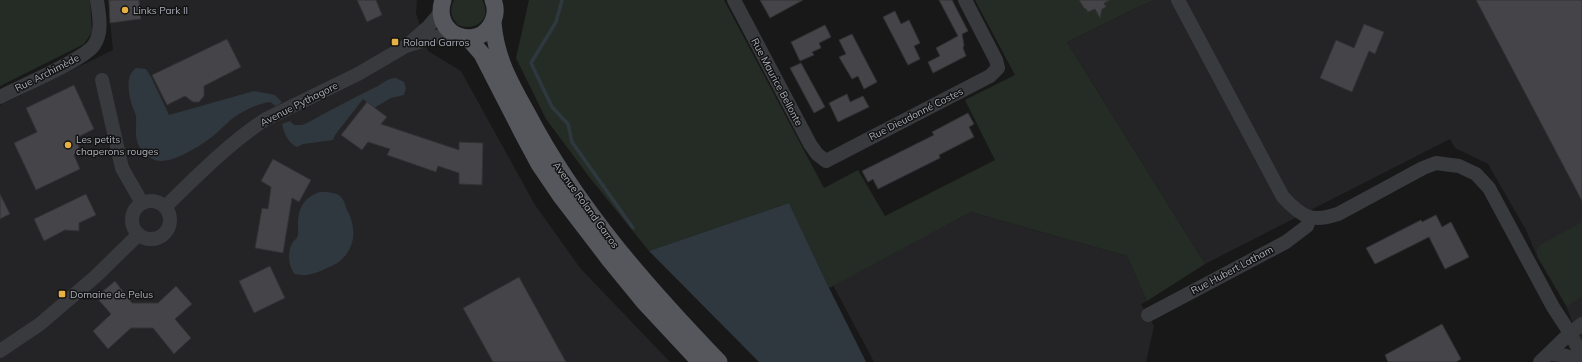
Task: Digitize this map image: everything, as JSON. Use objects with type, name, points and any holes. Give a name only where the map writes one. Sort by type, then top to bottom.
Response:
[{"type":"main road","name":"Avenue Roland Garros","points":[[442,6],[445,25],[461,36],[482,54],[539,164],[568,206],[645,303],[700,362]]},
{"type":"main road","name":"Avenue Roland Garros","points":[[496,8],[496,47],[504,68],[530,120],[555,163],[581,201],[650,288],[719,362]]},
{"type":"main road","points":[[461,36],[482,34],[496,8]]},
{"type":"street","name":"Rue Archimède","points":[[0,97],[59,68],[94,46],[100,32],[97,0]]},
{"type":"street","name":"Rue Maurice Bellonte","points":[[734,0],[810,144],[817,154],[826,161]]},
{"type":"street","name":"Rue Dieudonné Costes","points":[[826,161],[990,76],[998,68],[996,60],[965,0]]},
{"type":"street","points":[[1178,0],[1283,197],[1295,209],[1310,218],[1323,219],[1338,214],[1423,168],[1436,163],[1459,166],[1476,174],[1490,188],[1553,307],[1570,333],[1582,356]]},
{"type":"street","name":"Avenue Pythagore","points":[[165,207],[206,168],[253,128],[266,119],[358,74],[406,46],[428,27],[442,6]]},
{"type":"street","name":"Avenue Pythagore","points":[[406,46],[434,37],[461,36]]},
{"type":"street","points":[[102,80],[122,168],[142,203]]},
{"type":"street","points":[[154,201],[165,207],[169,212],[170,218],[167,231],[157,238],[150,239],[138,235],[134,230],[132,218],[137,206],[142,203],[154,201]]},
{"type":"street","name":"Rue Hubert Latham","points":[[1148,315],[1286,242],[1307,226],[1310,218]]},
{"type":"street","points":[[0,351],[40,324],[95,277],[138,235]]},
{"type":"street","points":[[1545,358],[1570,333],[1582,324]]},
{"type":"street","points":[[1545,358],[1571,357],[1576,362]]},
{"type":"shaded area","points":[[0,0],[90,0],[92,32],[84,44],[0,86]]},
{"type":"shaded area","name":"Domaine de Pelus","points":[[108,0],[417,0],[416,13],[428,51],[461,71],[535,205],[581,269],[670,362],[0,362],[0,105],[113,50]]},
{"type":"shaded area","points":[[454,0],[482,0],[485,7],[484,18],[481,22],[471,27],[458,25],[452,14]]},
{"type":"shaded area","points":[[529,0],[724,0],[824,188],[858,170],[885,216],[995,160],[965,100],[1015,75],[975,0],[1153,0],[1067,42],[1205,264],[1147,301],[1127,256],[971,212],[829,288],[789,203],[649,251],[590,178],[546,119],[516,58]]},
{"type":"shaded area","points":[[1153,0],[1582,0],[1582,347],[1566,306],[1537,256],[1526,230],[1488,164],[1455,148],[1450,139],[1205,264],[1067,42]]},
{"type":"shaded area","points":[[136,68],[146,69],[169,115],[254,91],[275,95],[282,102],[276,106],[270,102],[248,109],[233,118],[202,144],[173,159],[158,161],[143,152],[137,143],[136,116],[131,104],[129,88],[129,79]]},
{"type":"shaded area","points":[[396,78],[404,82],[406,88],[404,95],[391,98],[374,108],[363,99],[335,135],[333,140],[303,144],[297,147],[291,143],[287,137],[282,124],[290,121],[294,125],[302,125],[307,123],[377,87],[387,80]]},
{"type":"shaded area","points":[[320,192],[334,193],[343,199],[352,221],[353,237],[351,247],[341,260],[334,264],[311,274],[295,274],[291,267],[289,254],[291,245],[298,234],[299,213],[306,200],[314,194]]},
{"type":"shaded area","points":[[789,203],[866,362],[759,362],[649,251]]},
{"type":"shaded area","points":[[971,212],[1127,256],[1147,301],[1141,304],[1154,326],[1146,362],[874,362],[833,285]]},
{"type":"shaded area","points":[[1582,222],[1582,296],[1568,306],[1537,256],[1537,249],[1540,245]]},
{"type":"building","name":"Links Park II","points":[[109,0],[139,0],[141,19],[110,23]]},
{"type":"building","points":[[357,0],[376,0],[382,15],[367,22]]},
{"type":"building","points":[[760,0],[803,0],[770,18]]},
{"type":"building","points":[[939,0],[952,0],[968,31],[962,34],[964,45],[963,48],[966,56],[933,73],[928,62],[940,56],[936,48],[958,36]]},
{"type":"building","points":[[1079,0],[1110,0],[1104,3],[1106,7],[1102,9],[1100,18],[1095,9],[1088,12]]},
{"type":"building","points":[[1476,0],[1582,0],[1582,201]]},
{"type":"building","points":[[895,11],[901,24],[909,20],[920,43],[914,46],[920,59],[908,65],[883,17]]},
{"type":"building","points":[[1364,24],[1384,32],[1375,54],[1369,51],[1352,92],[1320,78],[1336,40],[1354,48]]},
{"type":"building","points":[[825,25],[831,37],[819,43],[821,48],[812,52],[814,55],[800,61],[791,42]]},
{"type":"building","points":[[852,34],[877,82],[864,89],[858,76],[852,79],[839,57],[846,54],[839,40]]},
{"type":"building","points":[[227,39],[241,67],[204,86],[204,96],[199,102],[193,102],[185,96],[167,105],[152,75]]},
{"type":"building","points":[[801,63],[825,107],[814,113],[790,68]]},
{"type":"building","points":[[74,85],[94,129],[78,137],[79,148],[74,155],[80,169],[36,190],[14,143],[37,132],[26,108]]},
{"type":"building","points":[[847,94],[850,102],[863,96],[869,107],[838,122],[829,103]]},
{"type":"building","points":[[367,102],[387,117],[381,124],[459,150],[459,142],[483,143],[482,185],[459,184],[459,173],[438,166],[436,172],[387,155],[390,149],[368,142],[362,150],[341,135]]},
{"type":"building","points":[[968,113],[974,124],[969,127],[974,137],[939,155],[940,158],[878,189],[873,179],[868,182],[862,171],[934,135],[932,132]]},
{"type":"building","points":[[273,159],[311,180],[299,202],[292,198],[283,253],[255,248],[262,208],[268,209],[271,187],[261,181]]},
{"type":"building","points":[[0,194],[10,214],[0,219]]},
{"type":"building","points":[[86,194],[96,215],[79,223],[79,231],[65,230],[44,241],[34,219]]},
{"type":"building","points":[[1436,215],[1442,227],[1451,222],[1469,257],[1445,269],[1429,237],[1375,264],[1366,248],[1421,220],[1422,222]]},
{"type":"building","points":[[270,266],[285,298],[254,313],[239,281]]},
{"type":"building","points":[[519,277],[566,362],[493,362],[463,308]]},
{"type":"building","points":[[115,281],[132,303],[158,303],[176,286],[192,304],[175,319],[191,338],[174,354],[153,328],[131,328],[108,349],[93,331],[111,314],[96,297]]},
{"type":"building","points":[[1442,324],[1461,359],[1456,362],[1388,362],[1385,355]]},
{"type":"waterway","points":[[562,0],[556,22],[531,63],[552,107],[568,124],[572,142],[633,228]]},
{"type":"place","name":"Links Park II","points":[[125,10]]},
{"type":"place","name":"Roland Garros","points":[[395,42]]},
{"type":"place","name":"Les petits chaperons rouges","points":[[68,145]]},
{"type":"place","name":"Domaine de Pelus","points":[[62,294]]}]
